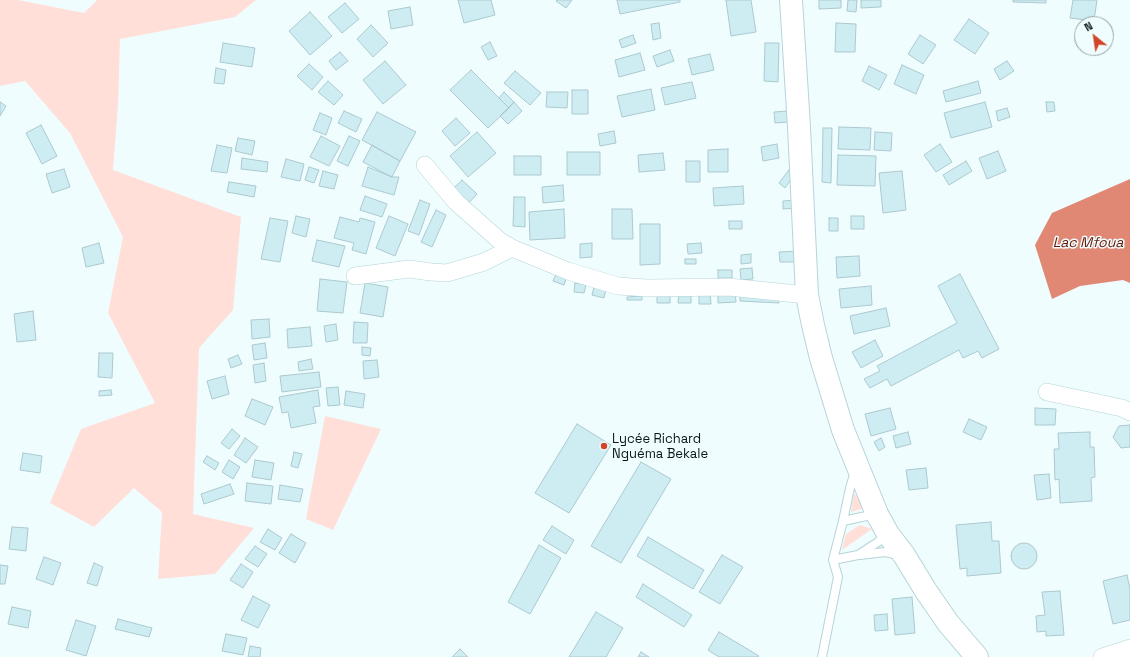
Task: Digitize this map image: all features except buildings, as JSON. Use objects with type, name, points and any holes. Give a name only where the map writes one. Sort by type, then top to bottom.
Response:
[{"type":"main road","points":[[791,0],[807,295],[812,325],[832,396],[843,430],[876,514],[888,534],[904,555],[926,592],[948,623],[977,657]]},
{"type":"street","points":[[425,165],[456,202],[485,229],[512,248],[568,271],[618,286],[647,288],[729,287],[807,295]]},
{"type":"street","points":[[356,276],[409,269],[447,273],[484,262],[512,248]]},
{"type":"street","points":[[1047,392],[1122,408],[1130,412]]},
{"type":"street","points":[[1102,657],[1130,648]]},
{"type":"lane","points":[[822,657],[838,577],[833,560],[850,488],[857,466]]},
{"type":"lane","points":[[843,521],[876,514]]},
{"type":"lane","points":[[858,555],[888,534]]},
{"type":"lane","points":[[833,560],[885,552],[904,555]]},
{"type":"shaded area","points":[[0,0],[18,0],[84,13],[97,0],[256,0],[235,17],[120,39],[118,105],[113,170],[241,217],[233,310],[199,348],[193,514],[254,528],[215,574],[158,579],[162,512],[134,488],[94,527],[50,503],[81,429],[155,403],[108,313],[123,237],[70,133],[25,81],[0,86]]},
{"type":"shaded area","points":[[325,416],[381,429],[333,530],[306,519]]},
{"type":"shaded area","points":[[854,493],[865,508],[851,512]]},
{"type":"shaded area","points":[[860,525],[872,529],[842,550],[846,534]]},
{"type":"water","name":"Lac Mfoua","points":[[1130,179],[1130,283],[1123,280],[1080,286],[1052,299],[1035,245],[1052,213]]},
{"type":"place","name":"Lycée Richard Nguéma Bekale","points":[[604,446]]}]
